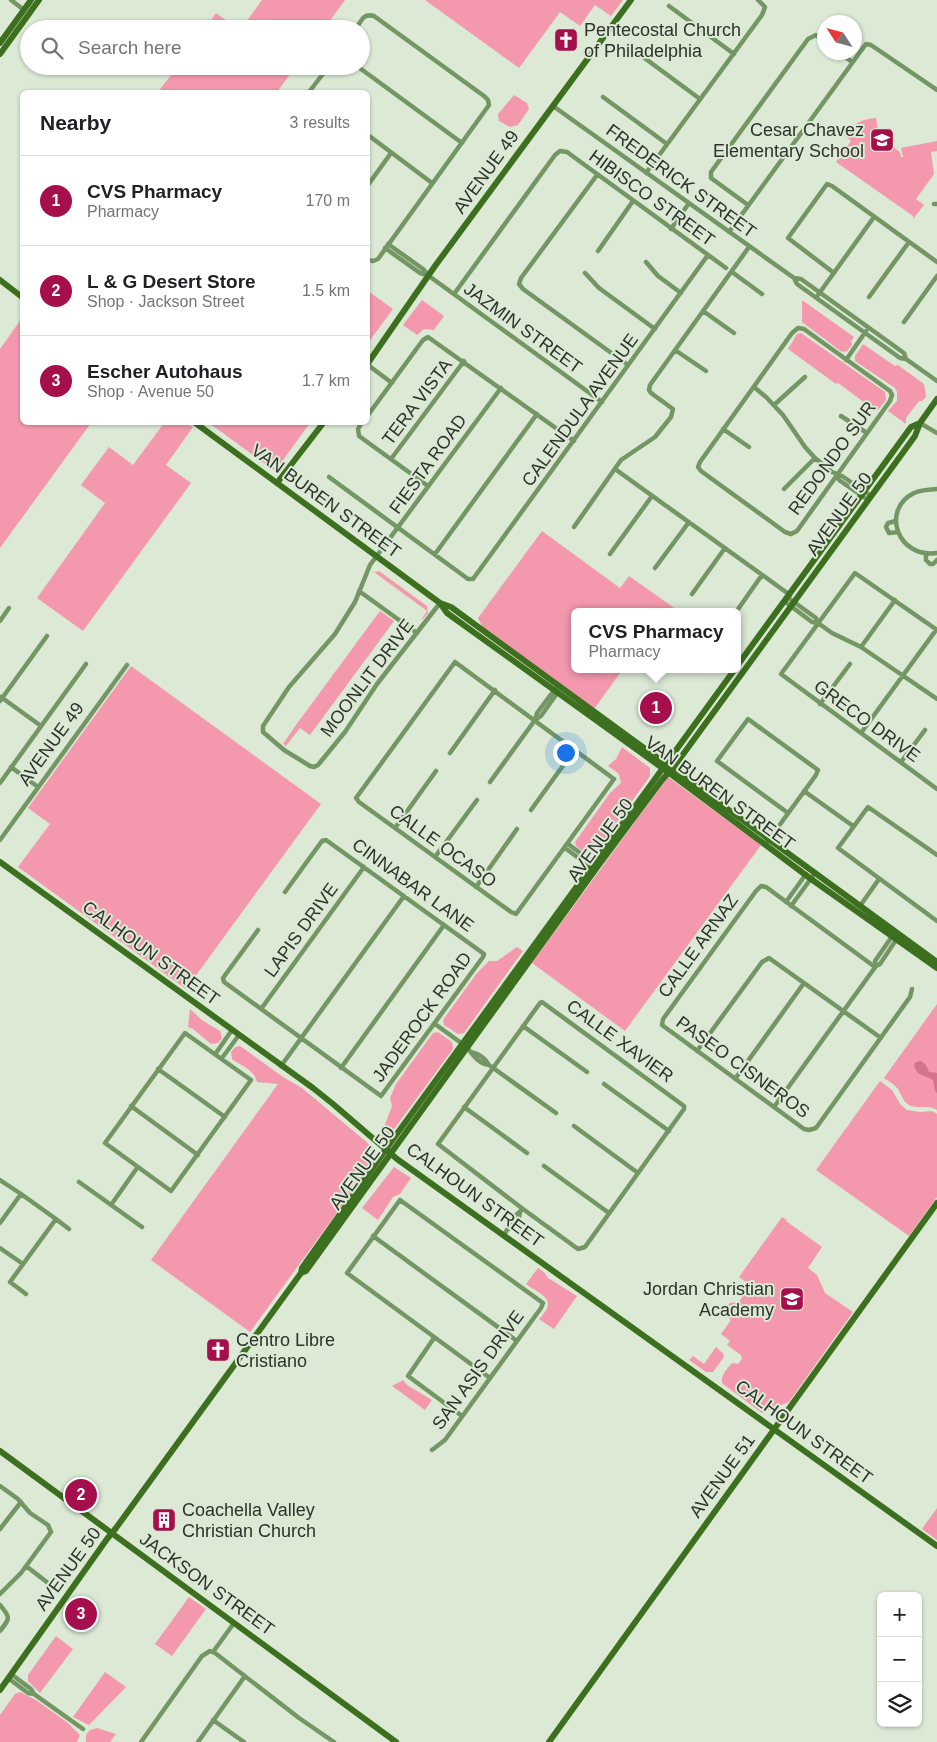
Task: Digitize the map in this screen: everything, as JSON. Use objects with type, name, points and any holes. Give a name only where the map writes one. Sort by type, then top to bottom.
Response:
[{"type":"street","points":[[11,0],[24,10],[25,15],[22,20]]},
{"type":"street","points":[[0,43],[31,0]]},
{"type":"street","points":[[24,20],[39,0]]},
{"type":"street","name":"AVENUE 49","points":[[370,361],[429,276],[631,0]]},
{"type":"street","points":[[646,173],[762,15],[765,7],[758,0]]},
{"type":"street","points":[[668,6],[734,54]]},
{"type":"street","points":[[362,20],[369,14],[374,16],[484,96],[489,102],[488,108],[378,259],[370,260]]},
{"type":"street","points":[[0,53],[20,23]]},
{"type":"street","points":[[0,53],[20,26]]},
{"type":"street","points":[[748,205],[710,176],[711,172],[808,39],[813,35],[817,38]]},
{"type":"street","points":[[729,232],[852,62],[868,43],[937,90]]},
{"type":"street","points":[[635,51],[700,99]]},
{"type":"street","points":[[310,90],[321,75]]},
{"type":"street","points":[[369,75],[462,143]]},
{"type":"street","points":[[602,97],[667,144]]},
{"type":"street","name":"FREDERICK STREET","points":[[553,106],[794,278],[801,279],[904,354],[906,359]]},
{"type":"street","points":[[370,137],[432,183]]},
{"type":"street","name":"HIBISCO STREET","points":[[454,294],[555,155],[560,151],[567,152],[597,176],[726,268]]},
{"type":"street","points":[[370,182],[391,153]]},
{"type":"street","points":[[597,176],[519,281],[520,287],[628,365]]},
{"type":"street","points":[[834,273],[788,238],[827,184],[937,262]]},
{"type":"street","points":[[598,251],[633,201]]},
{"type":"street","points":[[671,229],[689,203]]},
{"type":"street","points":[[816,298],[874,217]]},
{"type":"street","points":[[869,297],[909,242]]},
{"type":"street","name":"JAZMIN STREET","points":[[387,246],[419,272],[429,276],[602,402]]},
{"type":"street","points":[[574,527],[615,469],[629,453],[655,438],[671,417],[673,409],[651,393],[650,385],[750,247]]},
{"type":"street","name":"CALENDULA AVENUE","points":[[435,554],[468,579],[473,580],[708,255]]},
{"type":"street","points":[[646,262],[658,276],[681,293]]},
{"type":"street","points":[[732,272],[762,294]]},
{"type":"street","points":[[584,273],[599,288],[655,329]]},
{"type":"street","points":[[904,322],[937,276]]},
{"type":"street","name":"FREDERICK STREET","points":[[794,278],[797,284],[816,298],[937,382]]},
{"type":"street","points":[[0,280],[20,295]]},
{"type":"street","points":[[703,311],[734,332]]},
{"type":"street","points":[[749,447],[723,429],[792,333],[798,328],[804,329],[846,360],[869,328]]},
{"type":"street","points":[[370,412],[423,340],[428,337],[574,441]]},
{"type":"street","points":[[675,350],[706,371]]},
{"type":"street","name":"REDONDO SUR","points":[[723,429],[700,462],[699,470],[785,532],[791,534],[837,475],[890,401],[892,395],[890,391],[846,360]]},
{"type":"street","name":"TERA VISTA","points":[[391,459],[464,361]]},
{"type":"street","points":[[370,366],[392,382]]},
{"type":"street","points":[[774,405],[805,377]]},
{"type":"street","name":"FIESTA ROAD","points":[[314,767],[289,753],[262,730],[289,687],[326,645],[342,623],[370,565],[501,388]]},
{"type":"street","points":[[754,388],[774,405],[814,458],[837,475],[842,476],[869,498]]},
{"type":"street","name":"AVENUE 50","points":[[667,768],[692,743],[918,432],[920,423],[937,399]]},
{"type":"street","points":[[329,477],[435,554],[538,414]]},
{"type":"street","points":[[841,416],[867,433]]},
{"type":"street","points":[[920,423],[937,434]]},
{"type":"street","name":"AVENUE 50","points":[[741,661],[911,427],[920,423]]},
{"type":"street","name":"VAN BUREN STREET","points":[[198,425],[440,603],[451,607],[557,689],[858,908],[937,968]]},
{"type":"street","points":[[277,483],[322,425]]},
{"type":"street","points":[[360,425],[357,432],[359,436],[428,486]]},
{"type":"street","points":[[784,488],[814,458]]},
{"type":"street","points":[[615,469],[762,575],[793,602],[812,622],[818,623],[832,633],[861,647],[937,700]]},
{"type":"street","points":[[937,489],[922,490],[910,496],[900,506],[896,521],[898,532],[909,547],[926,554],[937,553]]},
{"type":"street","points":[[610,554],[652,496]]},
{"type":"street","points":[[896,521],[888,523],[886,527],[889,532],[898,532]]},
{"type":"street","points":[[656,568],[689,522]]},
{"type":"street","points":[[692,594],[726,548]]},
{"type":"street","points":[[926,554],[926,560],[930,564],[937,560]]},
{"type":"street","points":[[818,623],[855,572],[936,630],[861,733]]},
{"type":"street","points":[[739,608],[762,575]]},
{"type":"street","points":[[359,591],[417,633]]},
{"type":"street","points":[[787,598],[793,602]]},
{"type":"street","points":[[861,647],[895,600]]},
{"type":"street","name":"MOONLIT DRIVE","points":[[314,767],[318,765],[337,743],[367,697],[440,603]]},
{"type":"street","points":[[0,621],[9,608]]},
{"type":"street","name":"GRECO DRIVE","points":[[818,623],[782,674],[820,704],[937,788]]},
{"type":"street","points":[[41,726],[1,698],[47,636]]},
{"type":"street","name":"CALLE OCASO","points":[[495,690],[455,662],[356,798],[476,887],[516,914],[566,846]]},
{"type":"street","points":[[0,783],[86,664]]},
{"type":"street","points":[[741,669],[748,664]]},
{"type":"street","points":[[820,704],[850,664]]},
{"type":"street","name":"AVENUE 49","points":[[0,840],[127,665]]},
{"type":"street","name":"AVENUE 50","points":[[0,1690],[301,1273],[306,1271],[389,1152],[467,1048],[667,768],[732,673]]},
{"type":"street","points":[[692,743],[698,728],[712,709],[712,701],[719,699],[738,673]]},
{"type":"street","points":[[490,782],[535,720],[537,713],[557,689]]},
{"type":"street","points":[[450,753],[495,690],[614,778],[566,846],[595,867]]},
{"type":"street","points":[[767,842],[804,791],[818,770],[748,719],[717,761],[788,813]]},
{"type":"street","points":[[901,762],[925,730]]},
{"type":"street","points":[[531,810],[575,749]]},
{"type":"street","points":[[12,767],[38,787]]},
{"type":"street","points":[[395,828],[436,771]]},
{"type":"street","points":[[804,791],[853,826]]},
{"type":"street","points":[[435,857],[477,800]]},
{"type":"street","points":[[937,855],[868,807],[838,848],[937,921]]},
{"type":"street","points":[[476,887],[517,829]]},
{"type":"street","name":"CINNABAR LANE","points":[[285,892],[324,840],[484,954]]},
{"type":"street","name":"CALHOUN STREET","points":[[0,862],[333,1104],[389,1152],[506,1232],[937,1546]]},
{"type":"street","name":"LAPIS DRIVE","points":[[261,1009],[364,867]]},
{"type":"street","points":[[810,874],[786,902],[875,966]]},
{"type":"street","points":[[791,906],[810,874]]},
{"type":"street","points":[[858,908],[879,879]]},
{"type":"street","name":"CALLE ARNAZ","points":[[662,1025],[663,1019],[761,886],[766,887],[786,902]]},
{"type":"street","points":[[281,1066],[404,896]]},
{"type":"street","points":[[258,930],[222,980],[341,1068],[444,925]]},
{"type":"street","points":[[774,1107],[875,966],[875,960],[896,936]]},
{"type":"street","name":"VAN BUREN STREET","points":[[896,936],[937,962]]},
{"type":"street","name":"JADEROCK ROAD","points":[[341,1068],[381,1096],[484,954]]},
{"type":"street","points":[[697,1051],[766,958],[771,959],[881,1038],[910,997],[912,989]]},
{"type":"street","points":[[735,1079],[804,983]]},
{"type":"street","name":"CALLE XAVIER","points":[[523,1026],[542,1002],[681,1103],[684,1109],[669,1131]]},
{"type":"street","points":[[435,1024],[467,1048],[484,1065],[491,1066],[556,1114]]},
{"type":"street","name":"PASEO CISNEROS","points":[[662,1025],[804,1129],[809,1130],[816,1128],[881,1038]]},
{"type":"street","points":[[586,1072],[523,1026],[491,1066],[438,1144],[522,1211],[578,1248],[585,1247],[669,1131],[604,1084]]},
{"type":"street","points":[[216,1054],[232,1030]]},
{"type":"street","points":[[185,1032],[216,1054],[251,1080],[171,1191],[105,1143],[185,1032]]},
{"type":"street","points":[[222,1058],[239,1035]]},
{"type":"street","points":[[158,1068],[225,1117]]},
{"type":"street","points":[[131,1106],[198,1155]]},
{"type":"street","points":[[464,1107],[527,1153]]},
{"type":"street","points":[[574,1126],[638,1173]]},
{"type":"street","points":[[544,1166],[609,1213]]},
{"type":"street","points":[[110,1204],[137,1168]]},
{"type":"street","points":[[0,1180],[69,1229]]},
{"type":"street","points":[[79,1182],[142,1227]]},
{"type":"street","points":[[0,1223],[21,1194]]},
{"type":"street","name":"SAN ASIS DRIVE","points":[[373,1236],[400,1200],[543,1303],[445,1440],[432,1450]]},
{"type":"street","name":"AVENUE 51","points":[[548,1742],[937,1203]]},
{"type":"street","points":[[506,1232],[508,1225],[522,1211]]},
{"type":"street","points":[[26,1294],[10,1282],[56,1219]]},
{"type":"street","points":[[490,1378],[347,1273],[373,1236],[517,1341]]},
{"type":"street","points":[[0,1248],[23,1264]]},
{"type":"street","points":[[434,1338],[408,1376],[462,1416]]},
{"type":"street","name":"JACKSON STREET","points":[[0,1452],[396,1742]]},
{"type":"street","points":[[0,1486],[50,1528],[50,1535],[26,1566],[0,1594]]},
{"type":"street","points":[[0,1529],[21,1502]]},
{"type":"street","points":[[26,1566],[52,1586]]},
{"type":"street","points":[[0,1605],[9,1618],[0,1631]]},
{"type":"street","points":[[213,1652],[234,1623]]},
{"type":"street","points":[[141,1742],[202,1656],[207,1652],[213,1652],[299,1718],[334,1742]]},
{"type":"street","points":[[10,1676],[28,1693],[34,1694],[83,1729]]},
{"type":"street","points":[[198,1742],[245,1676]]},
{"type":"street","points":[[213,1720],[244,1742]]},
{"type":"shaded area","points":[[262,0],[345,0],[331,20],[248,20]]},
{"type":"shaded area","points":[[425,0],[623,0],[611,16],[595,5],[580,26],[560,12],[519,68]]},
{"type":"shaded area","points":[[216,13],[226,20],[211,20]]},
{"type":"shaded area","points":[[171,75],[289,75],[278,90],[160,90]]},
{"type":"shaded area","points":[[514,95],[527,103],[529,109],[518,125],[510,127],[499,121],[498,114]]},
{"type":"shaded area","points":[[876,118],[879,137],[900,152],[901,157],[903,157],[901,148],[937,141],[937,151],[931,152],[934,174],[916,199],[924,205],[913,219],[913,216],[836,162],[851,141],[844,135],[847,131],[858,123]]},
{"type":"shaded area","points":[[370,292],[393,309],[370,340]]},
{"type":"shaded area","points":[[422,300],[444,316],[434,330],[424,329],[417,335],[403,325]]},
{"type":"shaded area","points":[[802,300],[854,337],[851,341],[852,345],[847,351],[842,352],[802,322]]},
{"type":"shaded area","points":[[20,321],[20,425],[90,425],[0,548],[0,349]]},
{"type":"shaded area","points":[[801,333],[885,392],[886,400],[878,410],[876,411],[838,383],[836,384],[788,349],[797,334]]},
{"type":"shaded area","points":[[863,344],[895,366],[898,365],[924,384],[926,397],[919,401],[906,418],[906,424],[888,411],[897,401],[895,388],[855,361],[855,356]]},
{"type":"shaded area","points":[[163,425],[190,425],[193,427],[166,465],[191,483],[83,631],[37,598],[105,503],[81,485],[109,447],[133,465]]},
{"type":"shaded area","points":[[212,425],[309,425],[275,471]]},
{"type":"shaded area","points":[[542,531],[620,588],[629,576],[674,608],[571,608],[571,673],[620,673],[594,709],[483,628],[478,618]]},
{"type":"shaded area","points":[[379,571],[427,606],[428,613],[423,619],[427,611],[374,572]]},
{"type":"shaded area","points":[[380,611],[394,621],[310,735],[300,728],[286,746],[283,744],[296,725]]},
{"type":"shaded area","points":[[131,666],[321,804],[186,989],[18,867],[50,824],[28,808]]},
{"type":"shaded area","points":[[622,747],[650,768],[650,776],[594,854],[588,855],[576,846],[575,842],[610,793],[621,783],[619,774],[608,766],[616,759]]},
{"type":"shaded area","points":[[668,777],[761,845],[625,1031],[532,963]]},
{"type":"shaded area","points":[[517,947],[523,951],[464,1033],[458,1034],[444,1025],[443,1020],[477,973],[489,961],[497,961]]},
{"type":"shaded area","points":[[937,1004],[937,1110],[930,1107],[909,1105],[905,1102],[899,1090],[884,1078]]},
{"type":"shaded area","points":[[190,1009],[202,1020],[220,1031],[222,1038],[218,1043],[211,1044],[188,1027]]},
{"type":"shaded area","points":[[438,1032],[452,1042],[453,1049],[389,1136],[383,1137],[381,1135],[392,1106],[390,1098],[396,1084],[433,1033]]},
{"type":"shaded area","points":[[240,1046],[283,1077],[302,1088],[376,1150],[375,1154],[378,1156],[250,1332],[151,1260],[278,1084],[257,1082],[251,1071],[232,1059],[231,1052],[235,1047]]},
{"type":"shaded area","points":[[921,1061],[926,1065],[929,1072],[937,1073],[937,1093],[933,1080],[917,1072],[915,1069],[914,1065],[916,1062]]},
{"type":"shaded area","points":[[880,1081],[892,1090],[901,1105],[907,1110],[932,1111],[937,1114],[937,1197],[909,1236],[816,1170]]},
{"type":"shaded area","points":[[394,1167],[411,1178],[400,1194],[393,1197],[378,1220],[362,1208]]},
{"type":"shaded area","points":[[782,1217],[822,1247],[808,1268],[817,1275],[825,1293],[853,1312],[789,1402],[762,1413],[723,1384],[722,1379],[726,1370],[732,1363],[738,1364],[742,1359],[741,1355],[727,1345],[730,1341],[721,1334],[731,1320],[726,1316],[721,1316],[725,1312],[734,1318],[736,1314],[726,1307],[730,1303],[739,1302],[750,1285],[739,1277]]},
{"type":"shaded area","points":[[538,1268],[548,1278],[577,1296],[554,1329],[539,1319],[548,1307],[546,1298],[526,1284]]},
{"type":"shaded area","points":[[716,1347],[723,1353],[724,1357],[713,1372],[706,1372],[689,1360],[693,1356],[704,1364]]},
{"type":"shaded area","points":[[403,1380],[407,1385],[432,1400],[425,1410],[392,1386]]},
{"type":"shaded area","points":[[937,1508],[937,1540],[922,1529]]},
{"type":"shaded area","points":[[189,1597],[206,1609],[172,1656],[155,1644]]},
{"type":"shaded area","points":[[56,1636],[73,1649],[40,1693],[28,1681],[28,1675]]},
{"type":"shaded area","points":[[105,1672],[126,1687],[89,1725],[73,1717]]},
{"type":"shaded area","points":[[20,1692],[36,1700],[68,1723],[80,1735],[77,1742],[0,1742],[0,1715],[15,1694]]},
{"type":"shaded area","points":[[97,1728],[116,1734],[110,1742],[86,1742],[86,1735],[90,1730]]},
{"type":"place","name":"Pentecostal Church of Philadelphia","points":[[566,40]]},
{"type":"place","name":"Cesar Chavez Elementary School","points":[[882,140]]},
{"type":"place","name":"CVS Pharmacy","points":[[656,708]]},
{"type":"place","name":"Jordan Christian Academy","points":[[792,1299]]},
{"type":"place","name":"Centro Libre Cristiano","points":[[218,1350]]},
{"type":"place","name":"L & G Desert Store","points":[[81,1495]]},
{"type":"place","name":"Coachella Valley Christian Church","points":[[164,1520]]},
{"type":"place","name":"Escher Autohaus","points":[[81,1614]]}]
